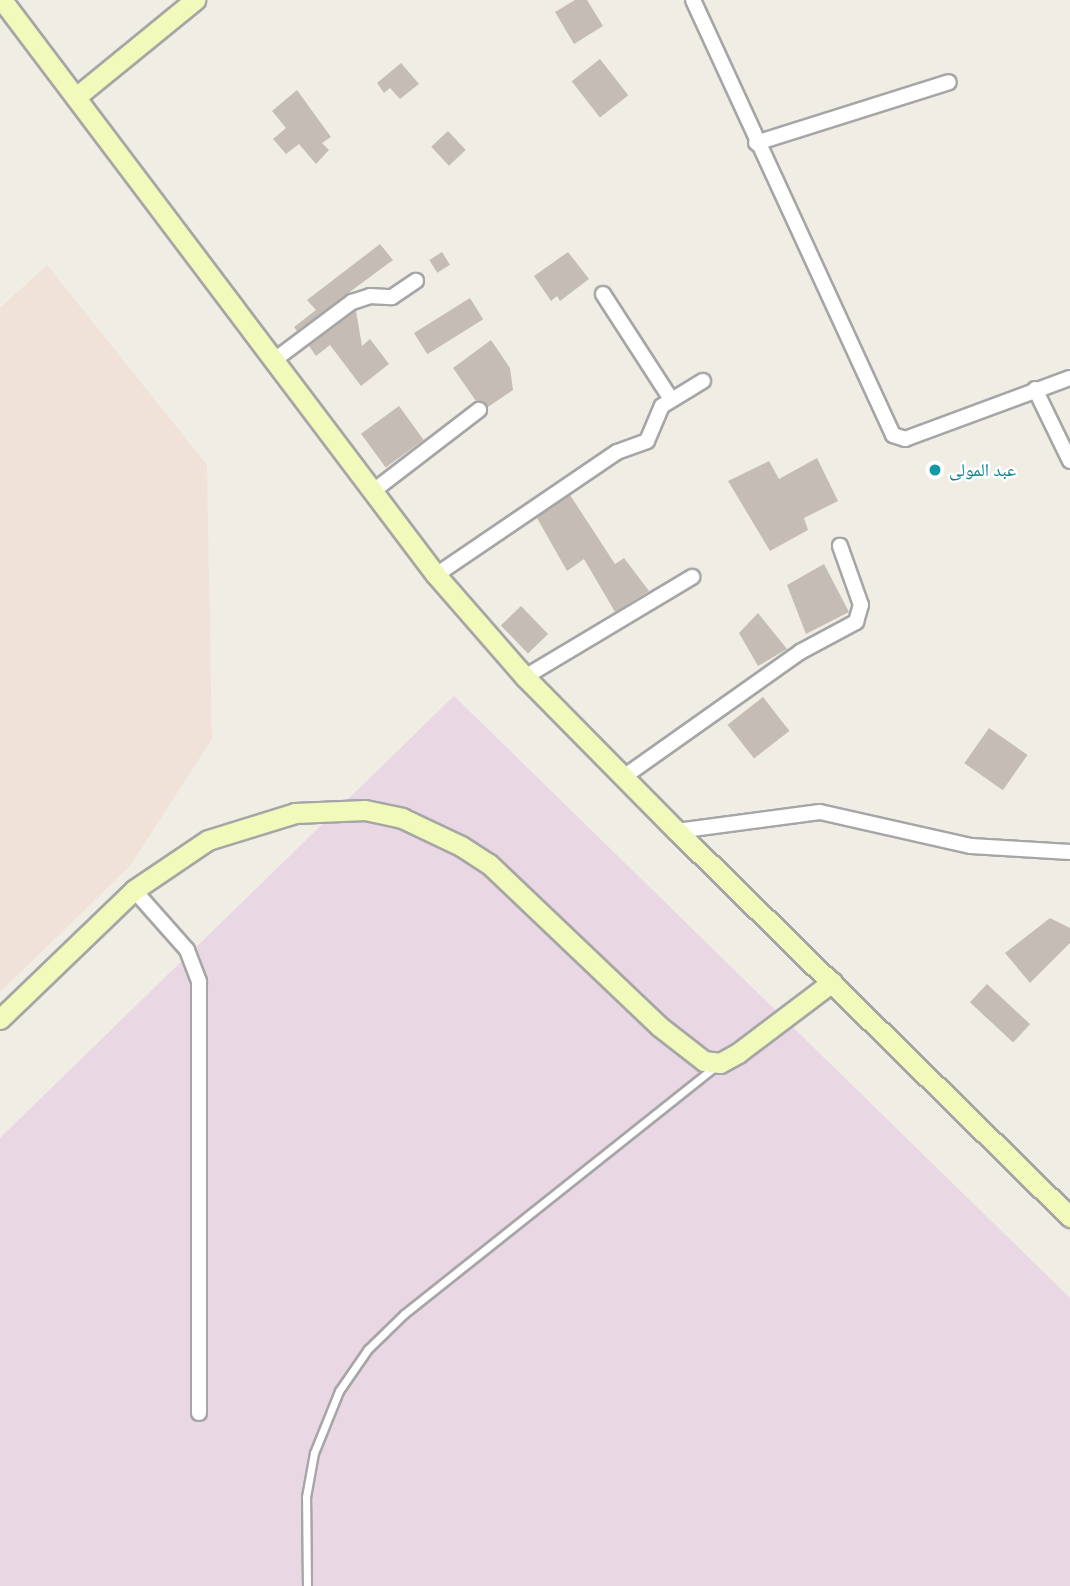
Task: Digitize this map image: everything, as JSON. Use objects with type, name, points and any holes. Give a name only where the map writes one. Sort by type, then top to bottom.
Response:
[{"type":"main road","points":[[2,0],[436,575],[525,677],[677,831],[1070,1217]]},
{"type":"main road","points":[[76,97],[195,0]]},
{"type":"main road","points":[[0,1019],[134,890],[208,840],[253,823],[295,813],[365,810],[402,818],[489,864],[659,1026],[704,1061],[719,1063],[832,982]]},
{"type":"street","points":[[692,0],[893,435],[905,439],[1070,377]]},
{"type":"street","points":[[756,143],[948,82]]},
{"type":"street","points":[[273,361],[352,302],[370,296],[393,297],[416,281]]},
{"type":"street","points":[[603,294],[671,399]]},
{"type":"street","points":[[436,575],[617,452],[647,441],[658,411],[671,399],[703,381]]},
{"type":"street","points":[[1035,389],[1070,461]]},
{"type":"street","points":[[372,492],[479,410]]},
{"type":"street","points":[[625,776],[800,652],[856,622],[861,605],[840,546]]},
{"type":"street","points":[[525,677],[692,577]]},
{"type":"street","points":[[677,831],[812,811],[971,846],[1070,852]]},
{"type":"street","points":[[134,890],[187,950],[199,982],[199,1413]]},
{"type":"lane","points":[[307,1586],[306,1497],[314,1453],[339,1391],[368,1349],[404,1314],[719,1063]]},
{"type":"shaded area","points":[[47,265],[207,465],[212,739],[130,866],[0,992],[0,308]]},
{"type":"shaded area","points":[[454,696],[1070,1298],[1070,1586],[0,1586],[0,1138]]},
{"type":"building","points":[[575,0],[587,0],[603,26],[574,44],[555,12]]},
{"type":"building","points":[[600,59],[628,95],[600,117],[572,81]]},
{"type":"building","points":[[401,63],[419,84],[400,99],[390,88],[384,93],[377,83]]},
{"type":"building","points":[[297,90],[331,137],[322,143],[329,150],[316,164],[299,144],[286,154],[273,139],[286,128],[272,111]]},
{"type":"building","points":[[448,131],[466,150],[449,166],[431,147]]},
{"type":"building","points":[[380,244],[393,260],[297,331],[294,327],[316,310],[307,300]]},
{"type":"building","points":[[442,252],[450,265],[437,273],[429,260]]},
{"type":"building","points":[[568,252],[589,279],[560,301],[557,296],[551,301],[534,276]]},
{"type":"building","points":[[470,298],[483,319],[427,354],[414,333]]},
{"type":"building","points":[[356,311],[362,346],[370,339],[389,364],[361,386],[330,345],[316,356],[309,346]]},
{"type":"building","points":[[491,340],[510,368],[513,390],[488,407],[476,401],[453,368]]},
{"type":"building","points":[[399,406],[424,440],[386,468],[361,434]]},
{"type":"building","points":[[817,458],[838,501],[804,518],[808,530],[770,551],[728,481],[769,461],[779,479]]},
{"type":"building","points":[[570,495],[615,564],[624,558],[649,591],[615,612],[584,559],[567,571],[537,518]]},
{"type":"building","points":[[824,564],[849,612],[806,634],[787,585]]},
{"type":"building","points":[[521,606],[548,634],[528,654],[501,625]]},
{"type":"building","points":[[758,613],[787,649],[758,666],[739,633]]},
{"type":"building","points":[[763,697],[789,731],[754,759],[728,725]]},
{"type":"building","points":[[989,728],[1028,755],[1003,790],[964,763]]},
{"type":"building","points":[[1050,918],[1070,928],[1070,943],[1030,983],[1005,953]]},
{"type":"building","points":[[987,984],[1030,1024],[1013,1043],[970,1002]]},
{"type":"place","name":"عبد المولى","points":[[935,470]]}]
